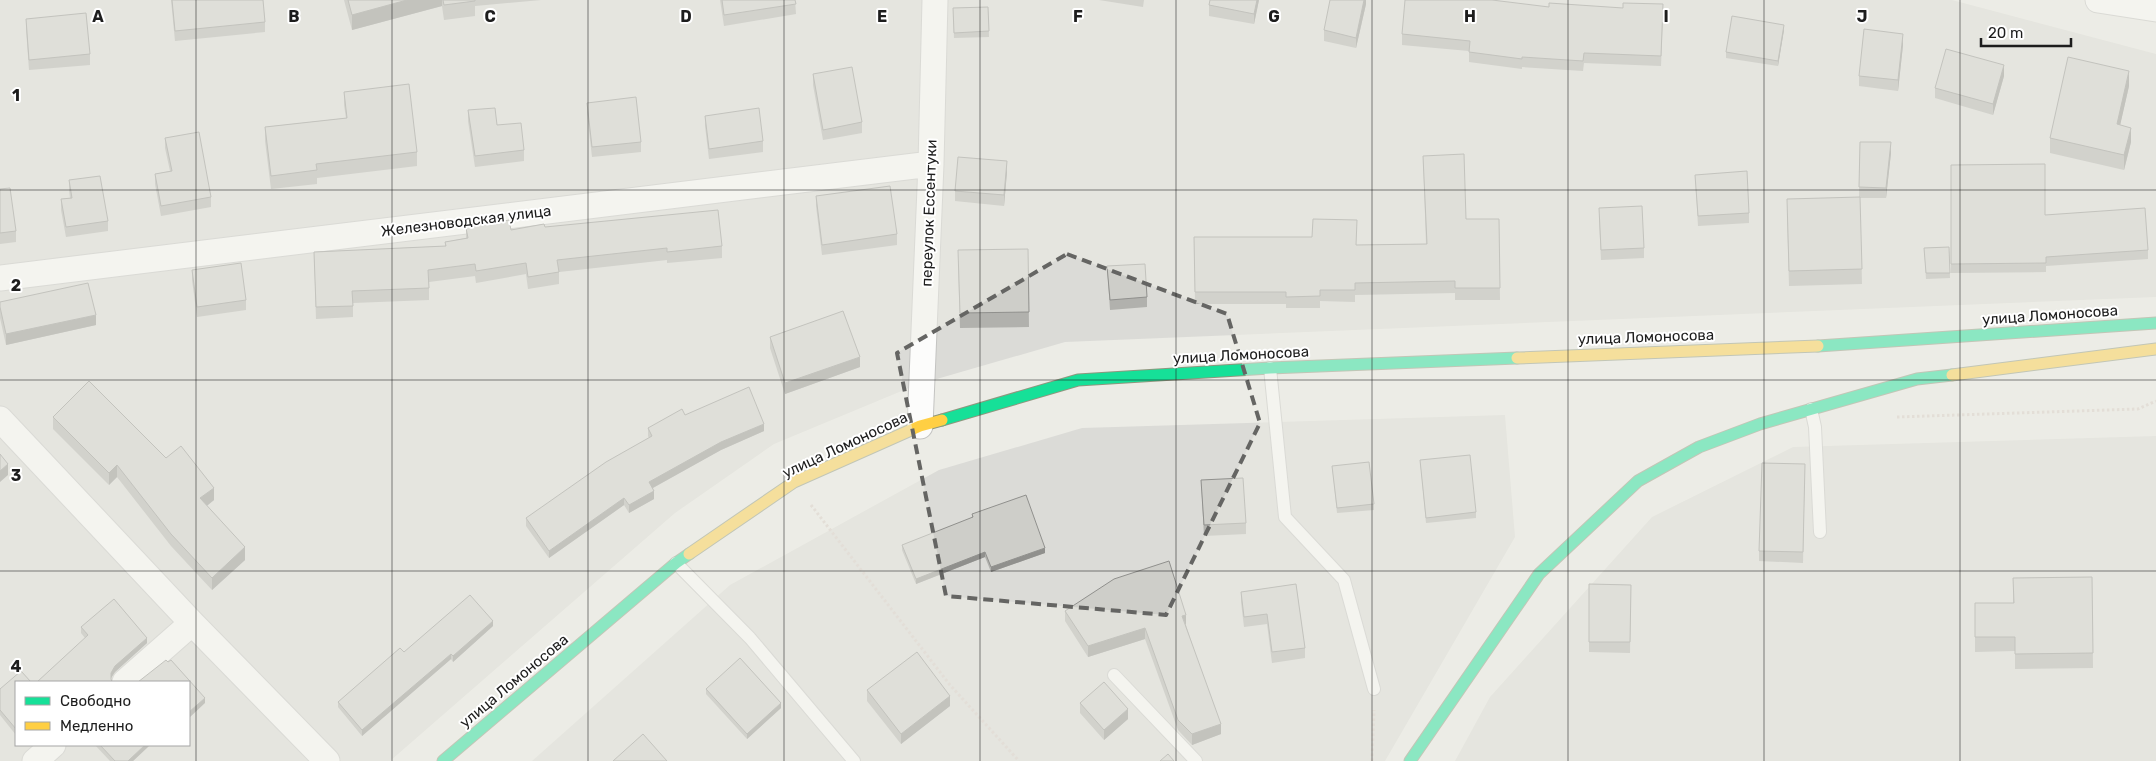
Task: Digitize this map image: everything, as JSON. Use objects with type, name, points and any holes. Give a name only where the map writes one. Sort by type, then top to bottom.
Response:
[{"type":"main road","name":"улица Ломоносова","points":[[444,761],[676,563],[794,482],[920,426],[1078,380],[1270,368],[1833,345],[2156,323]]},
{"type":"main road","points":[[1410,761],[1539,574],[1638,481],[1699,447],[1760,424],[1917,379],[2156,349]]},
{"type":"street","name":"переулок Ессентуки","points":[[920,426],[932,164],[935,0]]},
{"type":"street","points":[[2098,0],[2156,9]]},
{"type":"street","name":"Железноводская улица","points":[[0,278],[932,164]]},
{"type":"street","points":[[0,419],[192,623],[327,761]]},
{"type":"street","points":[[126,681],[192,623]]},
{"type":"street","points":[[35,761],[52,746]]},
{"type":"lane","points":[[1270,368],[1285,518],[1344,580],[1374,689]]},
{"type":"lane","points":[[1811,409],[1815,428],[1820,532]]},
{"type":"lane","points":[[676,563],[750,638],[854,761]]},
{"type":"lane","points":[[1114,675],[1196,761]]},
{"type":"path","points":[[1889,417],[2138,409],[2156,401]]},
{"type":"path","points":[[794,482],[950,685],[1019,761]]},
{"type":"path","points":[[1372,761],[1374,689]]},
{"type":"highlighted area","points":[[1067,254],[1227,314],[1260,423],[1166,615],[946,596],[897,353]]},
{"type":"shaded area","points":[[0,0],[1952,0],[2156,54],[2156,297],[1065,342],[916,385],[774,444],[675,513],[390,761],[0,761]]},
{"type":"shaded area","points":[[1505,415],[1515,537],[1385,761],[532,761],[730,585],[939,470],[1082,428]]},
{"type":"shaded area","points":[[2156,436],[2156,761],[1455,761],[1490,697],[1652,517],[1793,447]]},
{"type":"building","points":[[172,0],[263,0],[265,22],[175,31]]},
{"type":"building","points":[[348,0],[407,0],[352,15]]},
{"type":"building","points":[[443,0],[475,0],[475,1],[444,5]]},
{"type":"building","points":[[722,0],[795,0],[796,4],[724,15]]},
{"type":"building","points":[[1210,0],[1257,0],[1254,14],[1209,5]]},
{"type":"building","points":[[1330,0],[1364,0],[1356,38],[1324,30]]},
{"type":"building","points":[[1405,0],[1492,0],[1549,7],[1549,3],[1623,8],[1623,3],[1663,4],[1661,56],[1584,53],[1583,61],[1522,57],[1522,59],[1469,52],[1470,41],[1402,34]]},
{"type":"building","points":[[988,7],[989,31],[954,33],[953,8]]},
{"type":"building","points":[[86,13],[90,54],[29,60],[26,19]]},
{"type":"building","points":[[1732,16],[1784,25],[1778,61],[1726,52]]},
{"type":"building","points":[[1864,29],[1903,34],[1898,80],[1859,76]]},
{"type":"building","points":[[1946,49],[2004,65],[1993,104],[1935,88]]},
{"type":"building","points":[[2068,57],[2129,71],[2117,124],[2131,128],[2124,155],[2050,138]]},
{"type":"building","points":[[852,67],[862,122],[823,130],[813,74]]},
{"type":"building","points":[[409,84],[417,152],[316,164],[317,170],[271,176],[265,127],[347,118],[344,92]]},
{"type":"building","points":[[636,97],[641,142],[592,147],[587,103]]},
{"type":"building","points":[[495,108],[497,125],[521,123],[524,150],[475,156],[468,110]]},
{"type":"building","points":[[759,108],[763,141],[709,149],[705,116]]},
{"type":"building","points":[[199,132],[211,197],[161,206],[155,174],[172,171],[165,138]]},
{"type":"building","points":[[1860,142],[1891,142],[1886,188],[1859,187]]},
{"type":"building","points":[[1464,154],[1466,219],[1499,219],[1500,288],[1455,288],[1455,281],[1355,283],[1355,290],[1320,290],[1320,296],[1286,297],[1286,292],[1195,292],[1194,237],[1312,237],[1313,219],[1357,220],[1356,245],[1427,244],[1423,156]]},
{"type":"building","points":[[958,157],[1007,161],[1004,195],[955,191]]},
{"type":"building","points":[[2045,164],[2045,215],[2145,208],[2148,250],[2046,257],[2046,263],[1951,264],[1951,165]]},
{"type":"building","points":[[1747,171],[1749,213],[1698,216],[1695,175]]},
{"type":"building","points":[[100,176],[108,221],[66,227],[61,199],[72,198],[69,180]]},
{"type":"building","points":[[890,186],[897,234],[822,245],[816,196]]},
{"type":"building","points":[[10,188],[16,231],[0,233],[0,189]]},
{"type":"building","points":[[1860,197],[1862,269],[1789,271],[1787,199]]},
{"type":"building","points":[[1642,206],[1644,248],[1601,250],[1599,208]]},
{"type":"building","points":[[718,210],[722,246],[667,252],[667,248],[557,260],[559,272],[528,277],[526,263],[476,271],[475,264],[428,270],[429,288],[352,291],[353,306],[316,307],[314,252],[446,246],[445,242],[468,238],[466,228],[509,220],[511,230],[544,224],[545,227]]},
{"type":"building","points":[[1949,247],[1950,273],[1926,273],[1924,248]]},
{"type":"building","points":[[1028,249],[1029,312],[960,313],[958,250]]},
{"type":"building","points":[[241,263],[246,300],[197,307],[192,270]]},
{"type":"building","points":[[1145,264],[1147,297],[1110,300],[1107,266]]},
{"type":"building","points":[[88,283],[96,315],[6,334],[0,302]]},
{"type":"building","points":[[843,311],[860,357],[785,383],[770,337]]},
{"type":"building","points":[[89,381],[166,458],[181,446],[214,488],[200,498],[245,547],[212,578],[171,534],[117,465],[109,473],[53,417]]},
{"type":"building","points":[[749,387],[764,424],[721,442],[649,482],[654,491],[629,505],[624,498],[549,551],[526,518],[606,462],[652,436],[648,428],[682,409],[685,415]]},
{"type":"building","points":[[0,454],[8,464],[0,471]]},
{"type":"building","points":[[1470,455],[1476,512],[1426,518],[1420,460]]},
{"type":"building","points":[[1369,462],[1374,504],[1337,508],[1332,466]]},
{"type":"building","points":[[1762,463],[1805,464],[1803,552],[1759,551]]},
{"type":"building","points":[[1243,478],[1246,523],[1204,525],[1201,480]]},
{"type":"building","points":[[1026,495],[1045,548],[991,567],[985,552],[916,579],[902,545],[973,517],[972,514]]},
{"type":"building","points":[[1169,561],[1186,615],[1182,616],[1221,724],[1192,734],[1178,720],[1145,628],[1088,646],[1065,611],[1114,579]]},
{"type":"building","points":[[2092,577],[2093,653],[2015,654],[2015,637],[1975,637],[1975,603],[2014,603],[2013,578]]},
{"type":"building","points":[[1296,584],[1305,648],[1272,652],[1267,614],[1244,617],[1241,592]]},
{"type":"building","points":[[1589,584],[1631,585],[1630,642],[1589,642]]},
{"type":"building","points":[[470,595],[493,621],[362,730],[338,702],[400,648],[404,652]]},
{"type":"building","points":[[114,599],[147,638],[115,666],[111,673],[112,681],[38,681],[88,635],[81,627]]},
{"type":"building","points":[[917,652],[950,696],[901,734],[867,690]]},
{"type":"building","points":[[740,658],[781,703],[747,734],[706,689]]},
{"type":"building","points":[[166,660],[168,662],[171,660],[190,681],[139,681]]},
{"type":"building","points":[[21,671],[30,681],[15,681],[15,728],[0,710],[0,689]]},
{"type":"building","points":[[190,681],[205,698],[190,711]]},
{"type":"building","points":[[1104,682],[1128,709],[1104,730],[1080,703]]},
{"type":"building","points":[[643,734],[667,761],[613,761]]},
{"type":"building","points":[[101,746],[144,746],[128,761],[115,761]]},
{"type":"building","points":[[1168,754],[1174,761],[1160,761]]},
{"type":"traffic: fast","points":[[1818,346],[2156,323]]},
{"type":"traffic: fast","points":[[942,420],[1078,380],[1270,368],[1517,358]]},
{"type":"traffic: fast","points":[[1410,761],[1539,574],[1638,481],[1699,447],[1760,424],[1917,379],[1952,375]]},
{"type":"traffic: fast","points":[[443,761],[689,554]]},
{"type":"traffic: slow","points":[[1517,358],[1818,346]]},
{"type":"traffic: slow","points":[[1952,375],[2156,349]]},
{"type":"traffic: slow","points":[[689,554],[794,482],[920,426],[942,420]]}]
